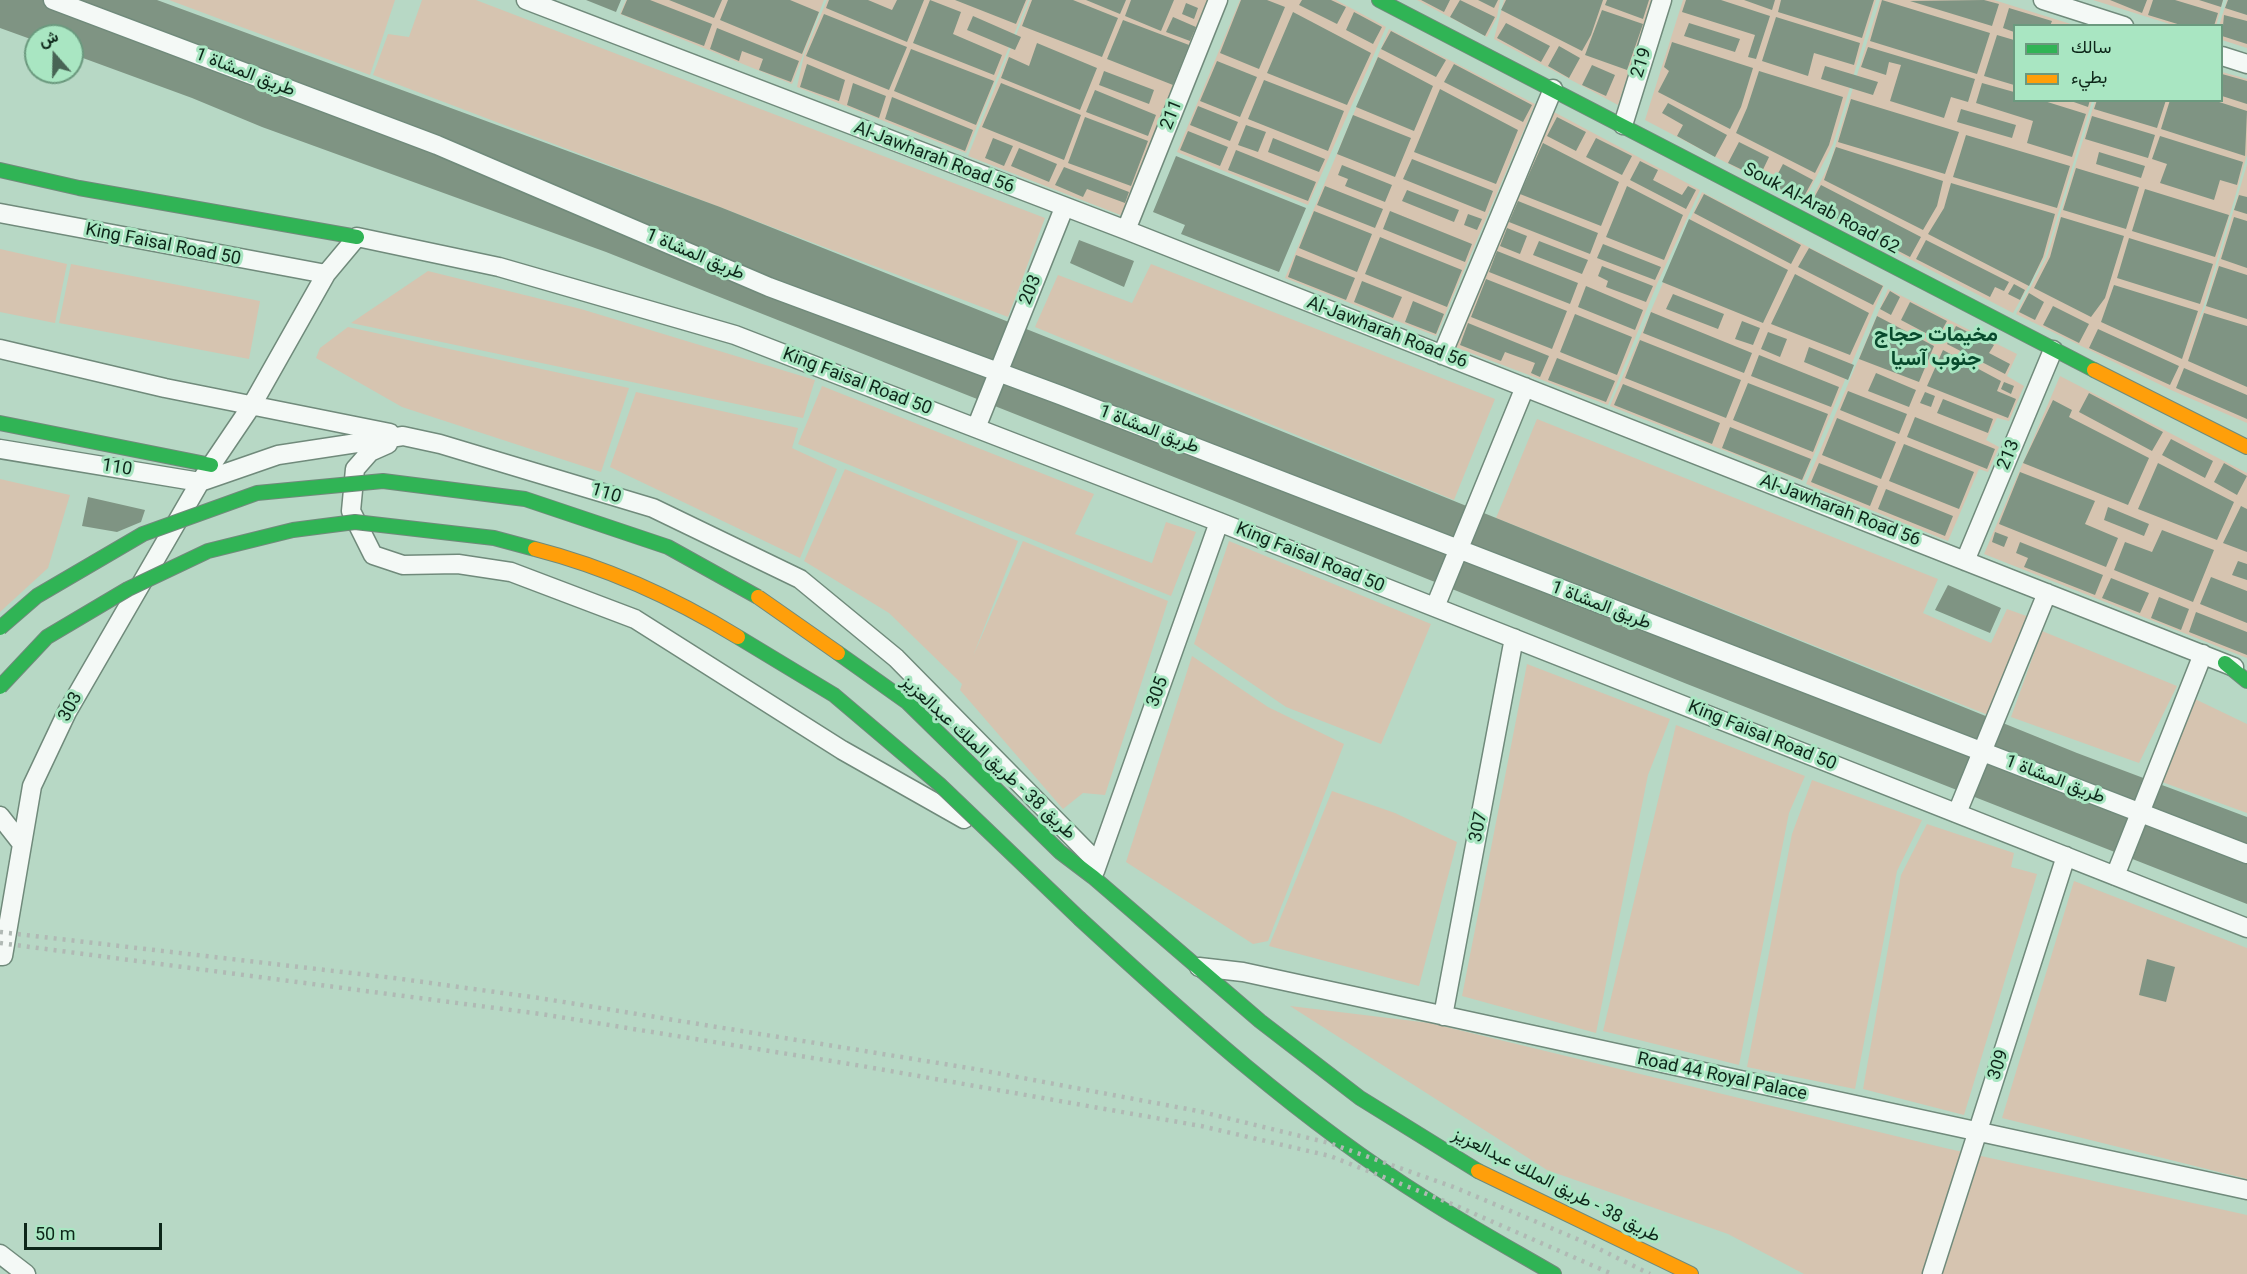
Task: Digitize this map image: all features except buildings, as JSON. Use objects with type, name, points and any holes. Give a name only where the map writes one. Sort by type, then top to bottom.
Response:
[{"type":"main road","name":"Souk Al-Arab Road 62","points":[[1379,0],[2053,350],[2247,447]]},
{"type":"main road","points":[[0,170],[80,188],[357,237]]},
{"type":"main road","points":[[0,423],[212,465]]},
{"type":"main road","name":"طريق 38 - طريق الملك عبدالعزيز","points":[[0,628],[37,596],[143,534],[257,493],[383,481],[525,499],[668,547],[752,592],[908,702],[1060,852],[1095,870],[1197,967],[1260,1021],[1360,1098],[1475,1170],[1691,1274]]},
{"type":"main road","points":[[0,687],[48,637],[128,589],[208,551],[294,530],[355,522],[420,528],[494,538],[577,560],[707,618],[834,695],[939,784],[1080,919],[1208,1036],[1310,1117],[1424,1198],[1554,1274]]},
{"type":"main road","points":[[2225,663],[2247,681]]},
{"type":"street","name":"طريق المشاة 1","points":[[53,0],[437,145],[769,287],[998,372],[2247,854]]},
{"type":"street","name":"Al-Jawharah Road 56","points":[[525,0],[1126,230],[2247,672]]},
{"type":"street","name":"211","points":[[1126,230],[1218,0]]},
{"type":"street","name":"219","points":[[1623,125],[1662,0]]},
{"type":"street","points":[[2043,0],[2118,24]]},
{"type":"street","points":[[2223,56],[2247,64]]},
{"type":"street","points":[[1442,355],[1553,89]]},
{"type":"street","name":"203","points":[[976,428],[1064,208]]},
{"type":"street","name":"King Faisal Road 50","points":[[0,213],[326,274]]},
{"type":"street","name":"303","points":[[2,956],[32,786],[67,712],[200,482],[252,405],[326,274],[357,237]]},
{"type":"street","name":"King Faisal Road 50","points":[[357,237],[499,267],[735,335],[1219,522],[2247,928]]},
{"type":"street","points":[[0,349],[165,388],[403,436]]},
{"type":"street","name":"213","points":[[1965,561],[2053,350]]},
{"type":"street","points":[[1435,608],[1525,387]]},
{"type":"street","points":[[403,436],[370,452],[355,469],[351,511],[373,555],[404,565],[458,564],[511,572],[635,619],[842,750],[991,834]]},
{"type":"street","name":"110","points":[[0,448],[200,482],[278,455],[403,436],[440,444],[653,508],[800,579],[896,658],[1095,870]]},
{"type":"street","name":"305","points":[[1095,870],[1219,522]]},
{"type":"street","points":[[1957,813],[2048,593]]},
{"type":"street","name":"307","points":[[1443,1016],[1514,639]]},
{"type":"street","points":[[2115,876],[2203,654]]},
{"type":"street","points":[[0,816],[22,844]]},
{"type":"street","name":"309","points":[[1932,1274],[2066,856]]},
{"type":"street","name":"Road 44 Royal Palace","points":[[1197,967],[1243,972],[2247,1190]]},
{"type":"street","points":[[0,1254],[26,1274]]},
{"type":"shaded area","points":[[169,0],[395,0],[370,75]]},
{"type":"shaded area","points":[[422,0],[476,0],[1045,218],[1008,317],[373,75],[388,34],[409,37]]},
{"type":"shaded area","points":[[626,0],[824,0],[792,84],[620,14]]},
{"type":"shaded area","points":[[827,0],[1028,0],[966,153],[797,87],[804,55]]},
{"type":"shaded area","points":[[1030,0],[1208,0],[1123,216],[968,156]]},
{"type":"shaded area","points":[[1240,0],[1336,0],[1386,27],[1308,205],[1177,152]]},
{"type":"shaded area","points":[[1417,0],[1500,0],[1497,17],[1487,37]]},
{"type":"shaded area","points":[[1504,0],[1652,0],[1618,105],[1494,39]]},
{"type":"shaded area","points":[[1683,0],[1876,0],[1833,144],[1803,203],[1645,120]]},
{"type":"shaded area","points":[[1880,0],[1994,0],[2071,24],[2013,24],[2013,102],[2092,102],[2045,257],[2013,313],[1808,206],[1830,163]]},
{"type":"shaded area","points":[[2093,0],[2223,0],[2217,24],[2170,24]]},
{"type":"shaded area","points":[[2227,0],[2247,0],[2247,48],[2223,40],[2223,24],[2220,24]]},
{"type":"shaded area","points":[[1389,29],[1535,104],[1436,336],[1285,278]]},
{"type":"shaded area","points":[[2223,72],[2247,79],[2247,155],[2203,308],[2185,355],[2205,308],[2247,164],[2247,423],[2171,390],[2016,314],[2047,257],[2095,102],[2223,102]]},
{"type":"shaded area","points":[[1554,112],[1700,190],[1657,284],[1608,405],[1455,347]]},
{"type":"shaded area","points":[[1702,192],[1884,286],[1803,481],[1610,406]]},
{"type":"shaded area","points":[[0,249],[67,264],[55,323],[0,312]]},
{"type":"shaded area","points":[[71,264],[260,301],[249,359],[59,323]]},
{"type":"shaded area","points":[[1151,264],[1495,399],[1454,500],[1035,327],[1058,275],[1132,303]]},
{"type":"shaded area","points":[[428,271],[581,309],[815,380],[803,418],[351,323]]},
{"type":"shaded area","points":[[1888,289],[2017,354],[2007,376],[2024,386],[2009,421],[1997,418],[1986,440],[1999,447],[1988,472],[1979,469],[1948,541],[1806,484]]},
{"type":"shaded area","points":[[348,327],[629,388],[601,472],[402,407],[316,358],[320,348]]},
{"type":"shaded area","points":[[2060,376],[2247,473],[2247,658],[1984,554]]},
{"type":"shaded area","points":[[822,386],[1094,494],[1075,534],[1152,563],[1166,522],[1196,532],[1171,596],[798,444]]},
{"type":"shaded area","points":[[636,392],[798,428],[792,448],[837,469],[800,558],[610,467]]},
{"type":"shaded area","points":[[1537,419],[1938,579],[1923,613],[1991,643],[2007,609],[2032,618],[1988,715],[1496,518]]},
{"type":"shaded area","points":[[845,469],[1018,541],[973,656],[1023,541],[1168,601],[1105,795],[1083,793],[1063,809],[960,690],[962,684],[889,613],[804,561]]},
{"type":"shaded area","points":[[0,479],[70,495],[48,568],[0,612]]},
{"type":"shaded area","points":[[1229,541],[1431,624],[1381,744],[1286,707],[1194,644]]},
{"type":"shaded area","points":[[2042,631],[2177,686],[2139,763],[2011,717]]},
{"type":"shaded area","points":[[1192,656],[1268,707],[1344,744],[1268,941],[1253,944],[1126,862]]},
{"type":"shaded area","points":[[1527,664],[1670,719],[1648,775],[1596,1033],[1462,996]]},
{"type":"shaded area","points":[[2195,699],[2247,724],[2247,813],[2162,782]]},
{"type":"shaded area","points":[[1676,725],[1805,776],[1789,813],[1739,1065],[1603,1031]]},
{"type":"shaded area","points":[[1812,780],[1922,820],[1897,871],[1855,1089],[1747,1067],[1792,834]]},
{"type":"shaded area","points":[[1332,791],[1395,813],[1457,842],[1419,986],[1269,946]]},
{"type":"shaded area","points":[[1927,824],[2014,853],[2011,867],[2037,874],[1964,1115],[1863,1089],[1901,875]]},
{"type":"shaded area","points":[[2074,881],[2247,948],[2247,1179],[2002,1118]]},
{"type":"shaded area","points":[[1290,1006],[1430,1023],[1945,1148],[2247,1215],[2247,1274],[1804,1274],[1728,1234],[1547,1170]]},
{"type":"railway","points":[[0,932],[394,978],[539,998],[975,1069],[1198,1111],[1329,1143],[1456,1188],[1589,1244],[1650,1274]]},
{"type":"railway","points":[[0,943],[541,1014],[862,1066],[1201,1126],[1330,1156],[1452,1204],[1612,1274]]},
{"type":"traffic: fast","points":[[1379,0],[2094,370]]},
{"type":"traffic: fast","points":[[0,170],[79,188],[357,237]]},
{"type":"traffic: fast","points":[[0,423],[211,465]]},
{"type":"traffic: fast","points":[[0,628],[37,596],[143,534],[257,493],[383,481],[525,499],[668,547],[758,597]]},
{"type":"traffic: fast","points":[[0,687],[47,637],[128,589],[208,551],[293,530],[355,522],[494,538],[535,549]]},
{"type":"traffic: fast","points":[[738,637],[834,695],[939,784],[1080,919]]},
{"type":"traffic: fast","points":[[838,653],[907,702],[1060,852],[1093,877],[1260,1021],[1360,1098],[1478,1171]]},
{"type":"traffic: fast","points":[[2225,663],[2247,681]]},
{"type":"traffic: fast","points":[[1080,919],[1246,1066],[1333,1135],[1441,1208],[1554,1274]]},
{"type":"traffic: slow","points":[[2094,370],[2247,447]]},
{"type":"traffic: slow","points":[[535,549],[588,565],[640,586],[738,637]]},
{"type":"traffic: slow","points":[[758,597],[838,653]]},
{"type":"traffic: slow","points":[[1478,1171],[1691,1274]]},
{"type":"district","name":"مخيمات حجاج جنوب آسيا","points":[[1936,348]]}]
